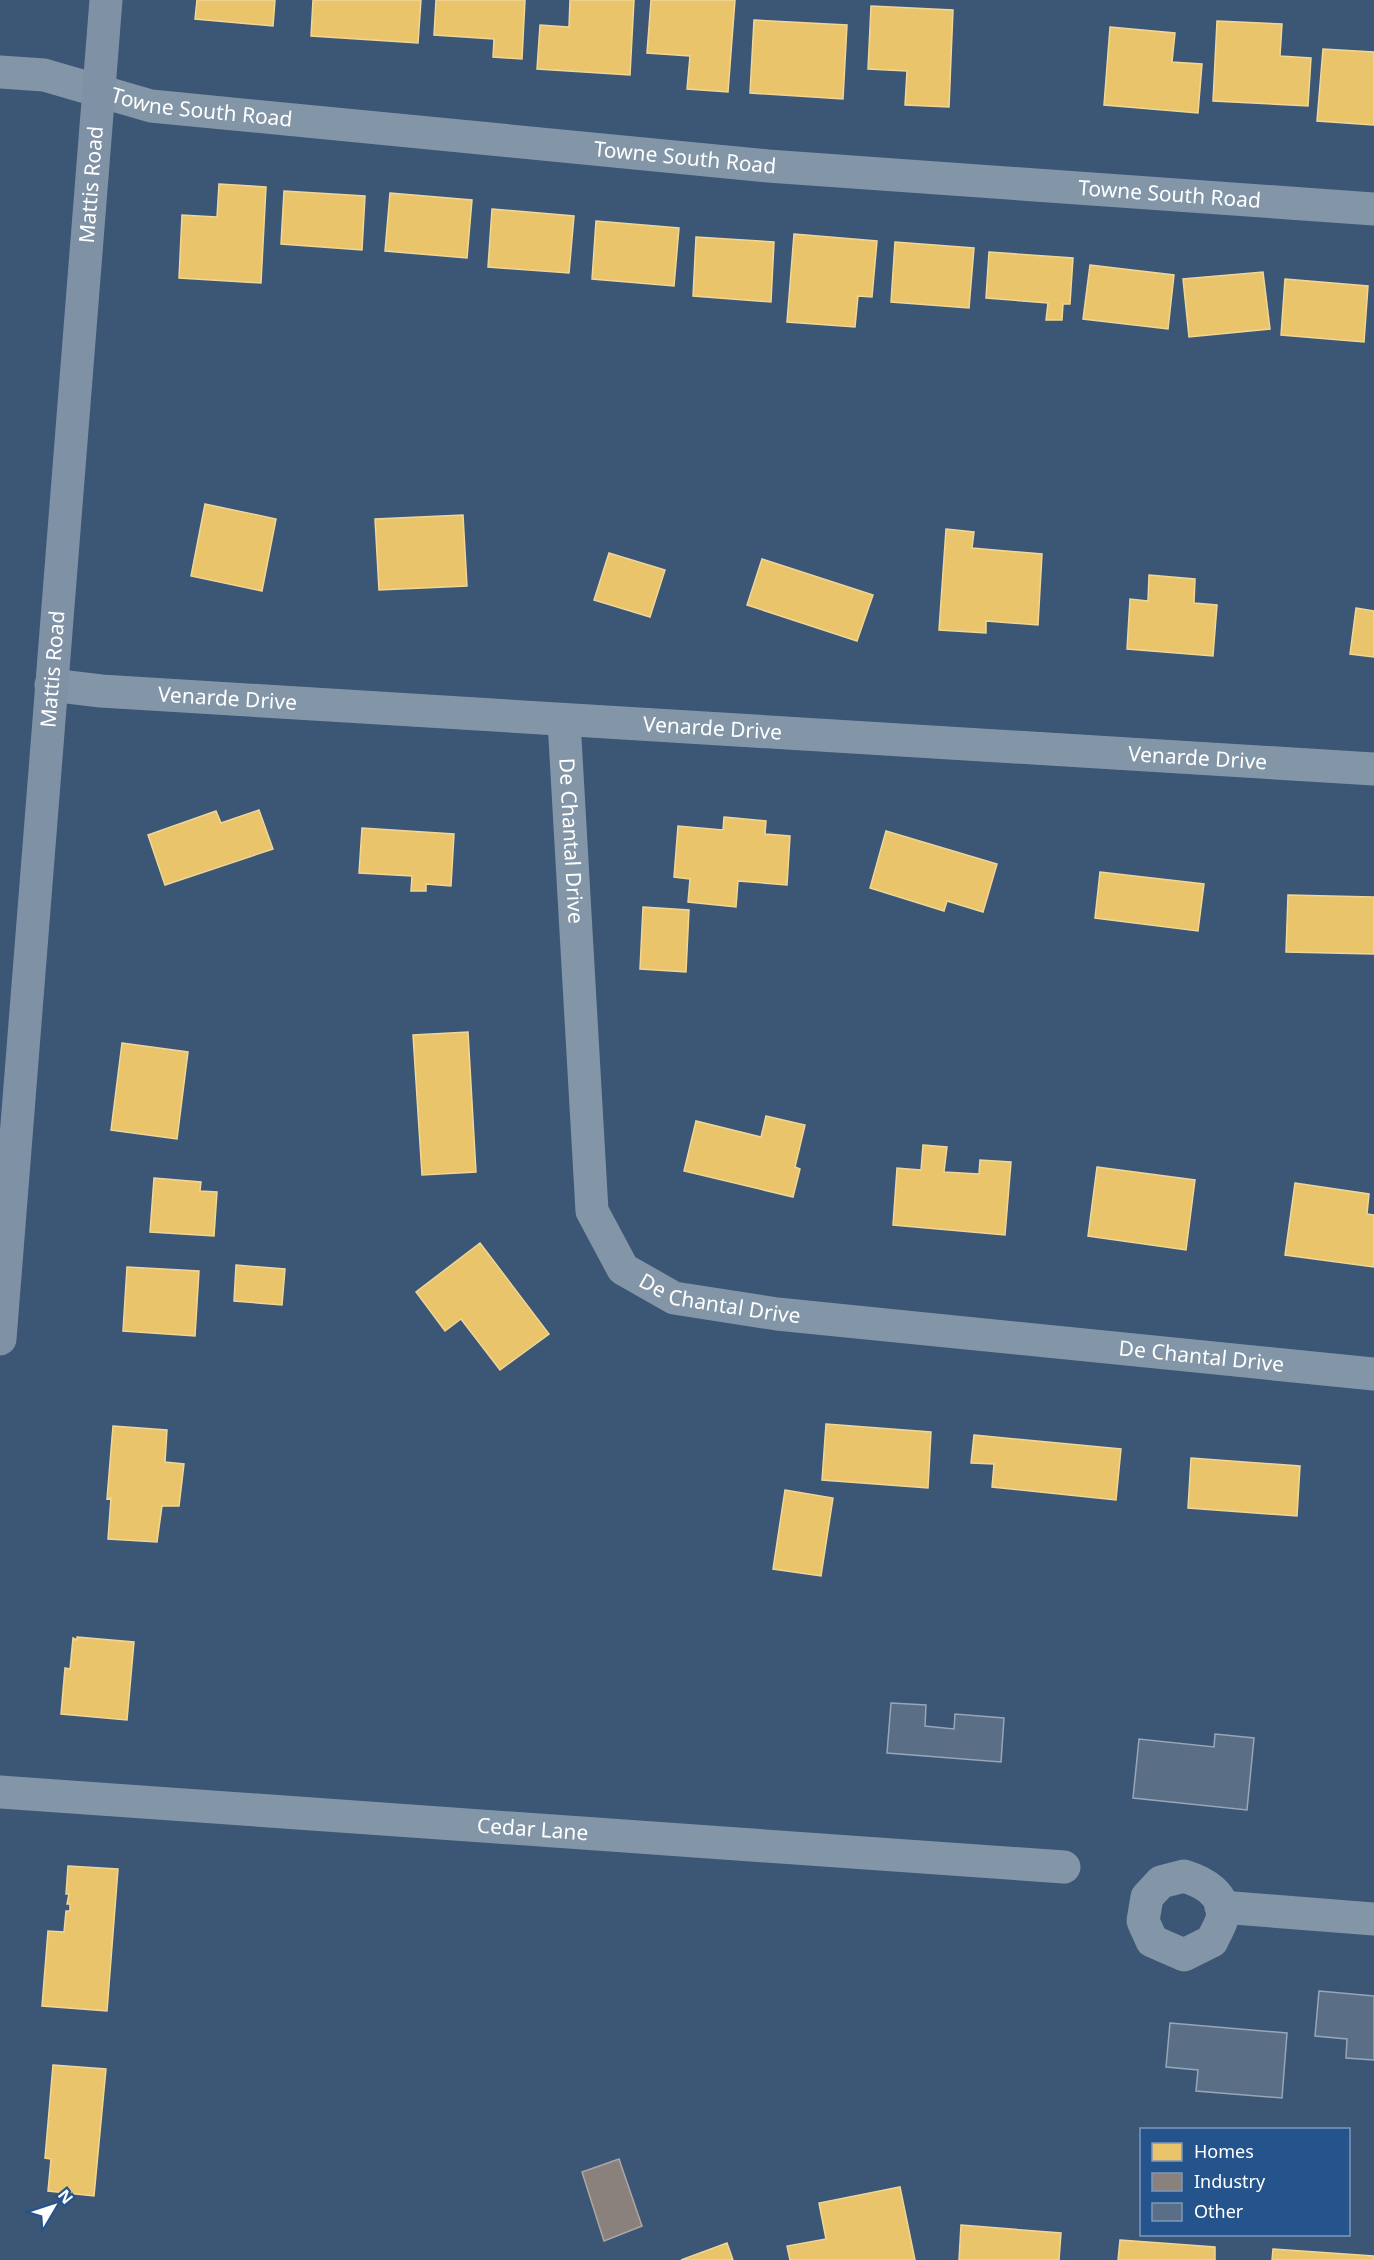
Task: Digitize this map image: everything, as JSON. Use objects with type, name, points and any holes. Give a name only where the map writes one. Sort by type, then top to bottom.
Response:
[{"type":"main road","name":"Mattis Road","points":[[0,1339],[106,0]]},
{"type":"street","name":"Towne South Road","points":[[0,72],[44,75],[151,106],[756,165],[1374,209]]},
{"type":"street","name":"Venarde Drive","points":[[51,685],[113,692],[564,721],[1374,769]]},
{"type":"street","name":"De Chantal Drive","points":[[564,721],[592,1211],[623,1269],[675,1298],[777,1314],[1374,1374]]},
{"type":"street","name":"Cedar Lane","points":[[0,1792],[1064,1867]]},
{"type":"street","points":[[1221,1907],[1374,1919]]},
{"type":"building: Homes","points":[[197,0],[275,0],[273,26],[195,19]]},
{"type":"building: Homes","points":[[313,0],[421,0],[418,43],[311,36]]},
{"type":"building: Homes","points":[[436,0],[525,0],[522,59],[493,57],[494,39],[434,35]]},
{"type":"building: Homes","points":[[570,0],[634,0],[630,75],[537,69],[540,25],[569,27]]},
{"type":"building: Homes","points":[[651,0],[735,0],[728,92],[687,89],[690,56],[647,53]]},
{"type":"building: Homes","points":[[871,6],[953,10],[949,107],[905,105],[907,71],[868,69]]},
{"type":"building: Homes","points":[[754,20],[847,25],[843,99],[750,93]]},
{"type":"building: Homes","points":[[1217,21],[1282,24],[1280,56],[1311,58],[1308,106],[1213,101]]},
{"type":"building: Homes","points":[[1110,27],[1175,33],[1172,62],[1202,64],[1198,113],[1104,105]]},
{"type":"building: Homes","points":[[1323,49],[1374,52],[1374,125],[1317,121]]},
{"type":"building: Homes","points":[[219,184],[266,187],[261,283],[179,278],[182,215],[217,217]]},
{"type":"building: Homes","points":[[284,191],[365,196],[362,250],[281,244]]},
{"type":"building: Homes","points":[[390,193],[472,200],[467,258],[385,251]]},
{"type":"building: Homes","points":[[492,209],[574,216],[569,273],[488,267]]},
{"type":"building: Homes","points":[[596,221],[679,228],[674,286],[592,279]]},
{"type":"building: Homes","points":[[794,234],[877,241],[872,297],[858,296],[855,327],[787,322]]},
{"type":"building: Homes","points":[[696,237],[774,242],[771,302],[693,296]]},
{"type":"building: Homes","points":[[895,242],[974,248],[969,308],[891,302]]},
{"type":"building: Homes","points":[[989,252],[1073,258],[1070,304],[1063,304],[1062,320],[1046,320],[1048,303],[986,298]]},
{"type":"building: Homes","points":[[1090,265],[1174,275],[1168,329],[1083,319]]},
{"type":"building: Homes","points":[[1263,272],[1270,329],[1189,337],[1183,279]]},
{"type":"building: Homes","points":[[1285,279],[1368,286],[1364,342],[1281,335]]},
{"type":"building: Homes","points":[[205,504],[276,519],[262,591],[191,576]]},
{"type":"building: Homes","points":[[463,515],[467,586],[379,590],[375,519]]},
{"type":"building: Homes","points":[[946,529],[974,532],[972,548],[1042,554],[1038,625],[986,621],[986,633],[939,630]]},
{"type":"building: Homes","points":[[609,553],[665,570],[650,617],[594,600]]},
{"type":"building: Homes","points":[[762,559],[873,595],[857,641],[747,605]]},
{"type":"building: Homes","points":[[1149,575],[1195,579],[1194,603],[1217,605],[1213,656],[1127,649],[1130,599],[1148,601]]},
{"type":"building: Homes","points":[[1356,608],[1374,611],[1374,657],[1350,654]]},
{"type":"building: Homes","points":[[259,810],[273,849],[165,885],[148,835],[216,811],[221,823]]},
{"type":"building: Homes","points":[[724,817],[766,821],[765,834],[790,836],[787,885],[738,881],[736,907],[688,902],[690,879],[674,877],[678,826],[723,830]]},
{"type":"building: Homes","points":[[362,828],[454,834],[451,886],[426,884],[426,891],[411,891],[412,876],[359,873]]},
{"type":"building: Homes","points":[[886,831],[997,864],[983,912],[947,901],[944,911],[870,888]]},
{"type":"building: Homes","points":[[1100,872],[1204,884],[1198,931],[1095,918]]},
{"type":"building: Homes","points":[[1288,895],[1374,897],[1374,954],[1286,952]]},
{"type":"building: Homes","points":[[643,907],[689,910],[686,972],[640,969]]},
{"type":"building: Homes","points":[[468,1032],[476,1172],[422,1175],[413,1035]]},
{"type":"building: Homes","points":[[122,1043],[188,1052],[177,1139],[111,1130]]},
{"type":"building: Homes","points":[[766,1116],[805,1125],[795,1167],[800,1169],[793,1197],[684,1171],[696,1121],[761,1137]]},
{"type":"building: Homes","points":[[923,1145],[947,1147],[944,1172],[979,1174],[980,1160],[1011,1162],[1005,1235],[893,1225],[897,1168],[921,1170]]},
{"type":"building: Homes","points":[[1097,1167],[1195,1180],[1186,1250],[1088,1236]]},
{"type":"building: Homes","points":[[154,1178],[201,1182],[200,1191],[217,1192],[214,1236],[150,1232]]},
{"type":"building: Homes","points":[[1295,1183],[1369,1194],[1367,1214],[1374,1215],[1374,1267],[1285,1255]]},
{"type":"building: Homes","points":[[480,1243],[549,1334],[500,1370],[461,1319],[445,1331],[416,1292]]},
{"type":"building: Homes","points":[[236,1265],[285,1269],[282,1305],[234,1301]]},
{"type":"building: Homes","points":[[127,1267],[199,1271],[195,1336],[123,1331]]},
{"type":"building: Homes","points":[[826,1424],[931,1432],[928,1488],[822,1480]]},
{"type":"building: Homes","points":[[113,1426],[167,1430],[165,1462],[184,1464],[179,1506],[162,1506],[157,1542],[108,1539],[111,1498],[107,1499]]},
{"type":"building: Homes","points":[[974,1435],[1121,1449],[1116,1500],[992,1487],[994,1464],[971,1463]]},
{"type":"building: Homes","points":[[1191,1458],[1300,1466],[1297,1516],[1188,1508]]},
{"type":"building: Homes","points":[[785,1490],[833,1498],[821,1576],[773,1569]]},
{"type":"building: Homes","points":[[77,1637],[134,1642],[127,1720],[61,1714],[65,1668],[70,1669],[73,1638],[77,1640]]},
{"type":"building: Homes","points":[[68,1866],[118,1869],[107,2011],[42,2006],[48,1931],[64,1932],[66,1911],[70,1911],[70,1904],[67,1904],[69,1894],[66,1894]]},
{"type":"building: Homes","points":[[53,2065],[106,2069],[94,2196],[48,2191],[51,2159],[45,2158]]},
{"type":"building: Homes","points":[[900,2187],[915,2260],[790,2260],[787,2246],[826,2239],[819,2203]]},
{"type":"building: Homes","points":[[961,2225],[1061,2233],[1059,2260],[959,2260]]},
{"type":"building: Homes","points":[[1120,2240],[1215,2247],[1215,2260],[1118,2260]]},
{"type":"building: Homes","points":[[727,2243],[733,2260],[681,2260]]},
{"type":"building: Homes","points":[[1273,2249],[1374,2256],[1374,2260],[1272,2260]]},
{"type":"building: Industry","points":[[619,2159],[642,2226],[604,2241],[582,2172]]},
{"type":"building: Other","points":[[891,1703],[926,1705],[925,1726],[954,1729],[955,1714],[1004,1718],[1001,1762],[887,1753]]},
{"type":"building: Other","points":[[1215,1734],[1254,1738],[1247,1810],[1133,1798],[1139,1739],[1214,1747]]},
{"type":"building: Other","points":[[1319,1991],[1374,1996],[1374,2060],[1346,2058],[1347,2039],[1315,2036]]},
{"type":"building: Other","points":[[1170,2023],[1287,2033],[1282,2098],[1196,2091],[1198,2070],[1166,2067]]}]
